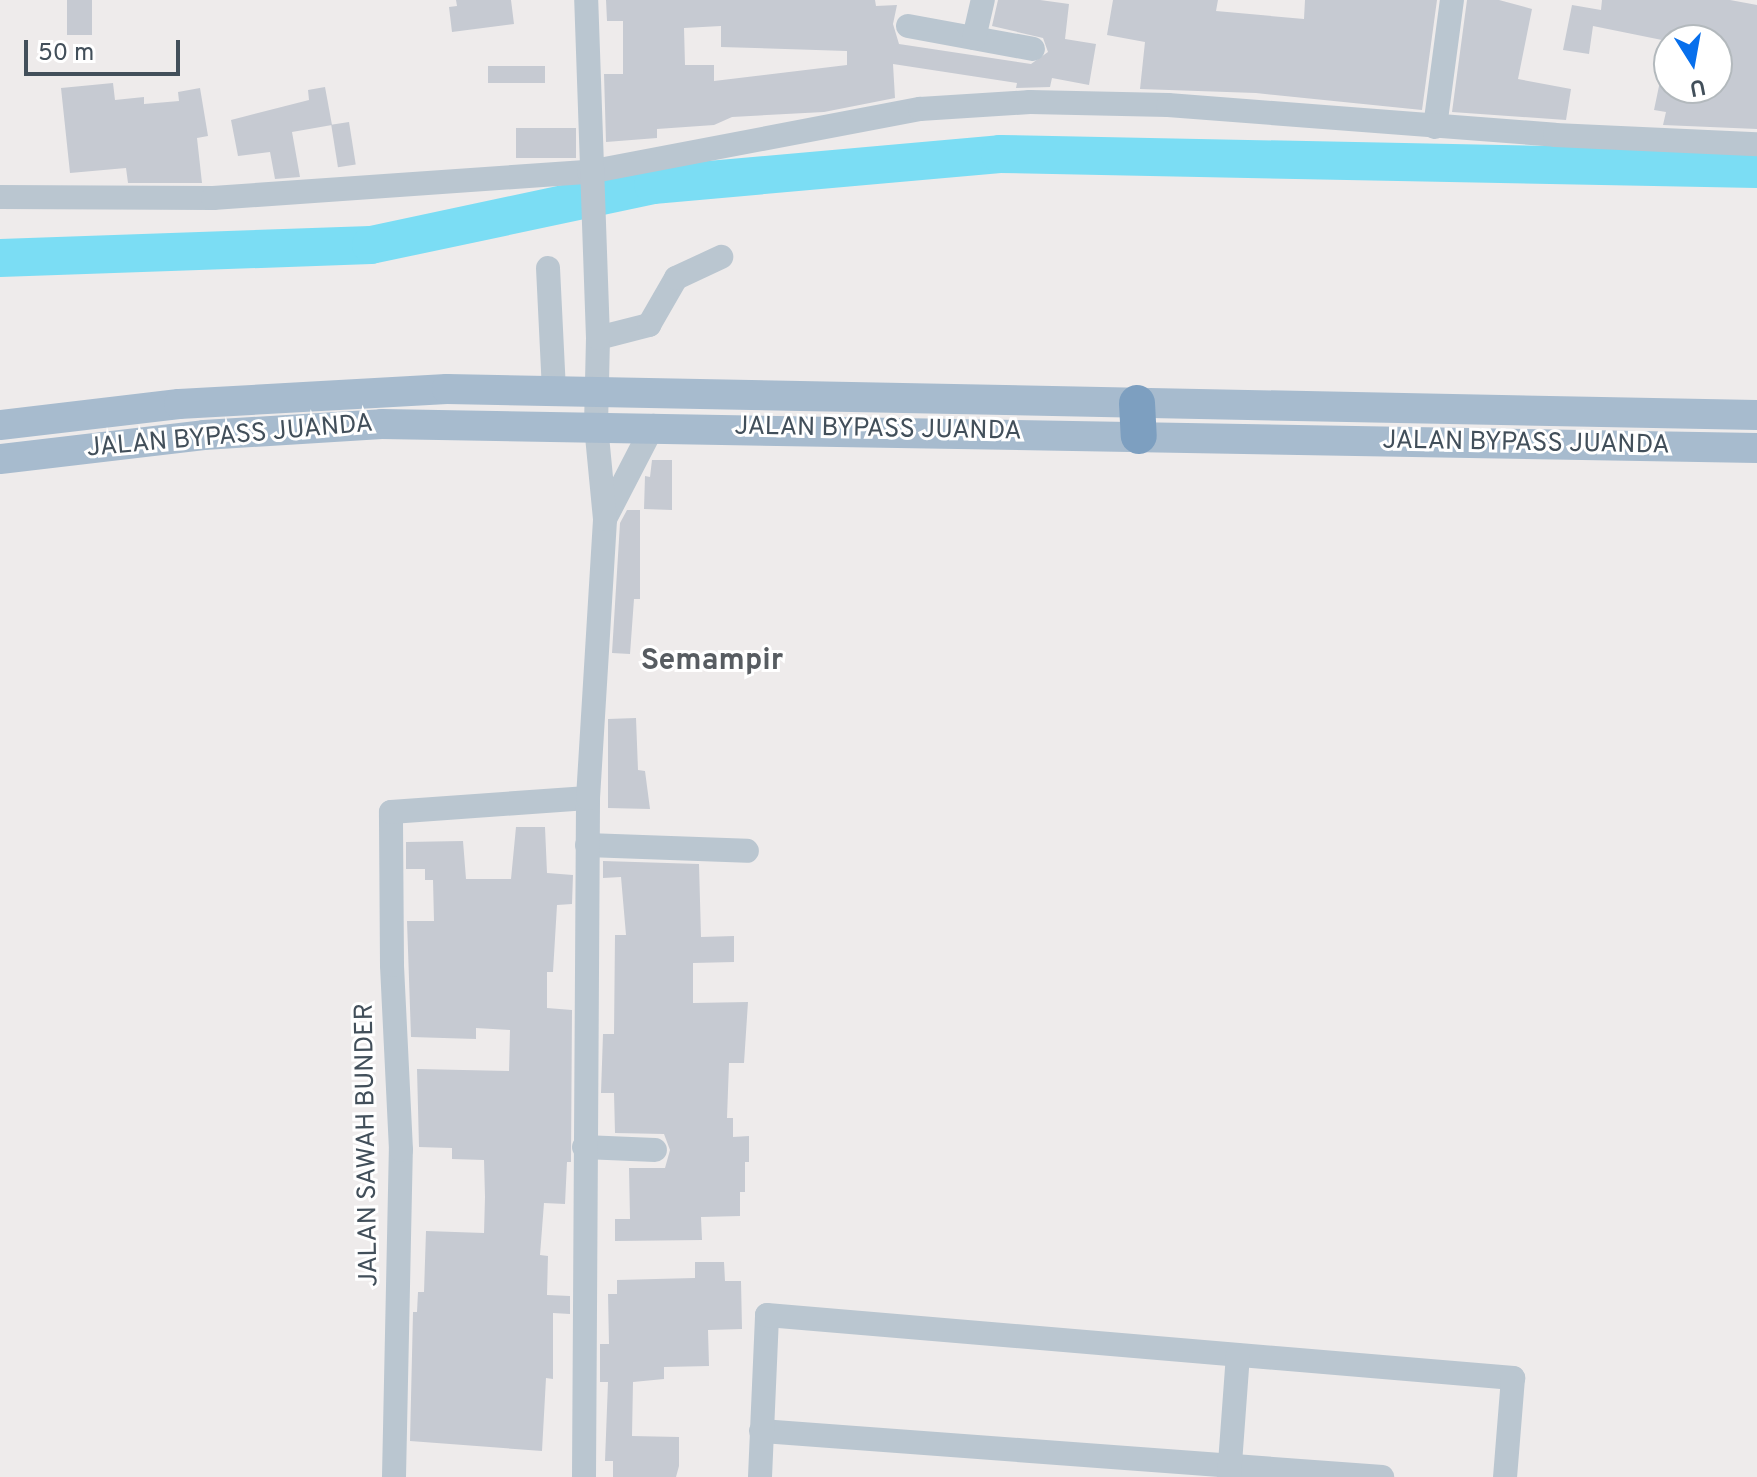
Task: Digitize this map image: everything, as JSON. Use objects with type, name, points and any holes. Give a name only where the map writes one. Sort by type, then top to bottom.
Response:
[{"type":"main road","name":"JALAN BYPASS JUANDA","points":[[0,425],[179,404],[447,389],[599,390],[1757,448]]},
{"type":"main road","name":"JALAN BYPASS JUANDA","points":[[0,459],[204,435],[382,424],[653,426],[1757,415]]},
{"type":"main road","points":[[74,417],[72,435],[81,450]]},
{"type":"street","points":[[584,1477],[588,798],[605,519],[596,426],[598,338],[586,0]]},
{"type":"street","points":[[974,38],[983,0]]},
{"type":"street","points":[[1435,127],[1452,0]]},
{"type":"street","points":[[908,26],[1033,49]]},
{"type":"street","points":[[0,197],[213,198],[590,177],[920,109],[1030,102],[1168,105],[1435,127],[1757,144]]},
{"type":"street","points":[[598,338],[649,325],[676,278],[721,257]]},
{"type":"street","points":[[548,268],[554,391]]},
{"type":"street","points":[[605,519],[653,426]]},
{"type":"street","name":"JALAN SAWAH BUNDER","points":[[394,1477],[401,1150],[392,965],[391,812],[588,798]]},
{"type":"street","points":[[587,845],[747,851]]},
{"type":"street","points":[[584,1147],[655,1150]]},
{"type":"street","points":[[760,1477],[767,1315],[1513,1378],[1505,1477]]},
{"type":"street","points":[[1230,1472],[1238,1355]]},
{"type":"street","points":[[761,1431],[1230,1472],[1382,1477]]},
{"type":"building","points":[[67,0],[92,0],[92,35],[67,35]]},
{"type":"building","points":[[456,0],[511,0],[514,24],[452,32],[449,7],[457,6]]},
{"type":"building","points":[[606,0],[875,0],[876,6],[897,5],[893,24],[899,44],[1031,64],[1048,52],[1043,38],[992,26],[998,0],[1040,0],[1069,4],[1065,39],[1096,44],[1089,85],[1052,78],[1050,87],[1016,88],[1017,83],[893,64],[895,98],[824,112],[732,117],[714,125],[657,129],[657,138],[606,142],[604,74],[623,74],[623,21],[607,21]],"holes":[[[721,26],[721,47],[847,51],[847,65],[714,81],[714,65],[685,65],[684,28]]]},
{"type":"building","points":[[1113,0],[1218,0],[1216,11],[1304,19],[1305,0],[1437,0],[1422,110],[1256,93],[1140,89],[1145,42],[1107,35]]},
{"type":"building","points":[[1467,0],[1499,0],[1532,9],[1518,79],[1571,89],[1566,120],[1452,112]]},
{"type":"building","points":[[1602,0],[1730,0],[1757,5],[1757,129],[1663,125],[1666,112],[1654,110],[1655,104],[1733,104],[1733,24],[1653,24],[1653,38],[1593,26],[1589,54],[1563,50],[1572,5],[1601,10]]},
{"type":"building","points":[[488,66],[545,66],[545,83],[488,83]]},
{"type":"building","points":[[113,83],[115,100],[144,97],[144,104],[179,101],[178,92],[200,88],[208,136],[197,138],[202,183],[128,183],[126,168],[70,173],[61,88]]},
{"type":"building","points":[[325,87],[332,125],[292,132],[300,177],[275,179],[270,152],[238,156],[231,120],[309,100],[308,90]]},
{"type":"building","points":[[349,122],[356,164],[338,167],[331,125]]},
{"type":"building","points":[[516,128],[576,128],[576,158],[516,158]]},
{"type":"building","points":[[652,460],[672,460],[672,510],[644,509],[645,476],[650,477]]},
{"type":"building","points":[[627,510],[640,510],[640,599],[634,599],[630,654],[612,653],[620,523]]},
{"type":"building","points":[[636,718],[638,770],[645,771],[650,809],[608,808],[608,719]]},
{"type":"building","points":[[516,827],[545,827],[547,873],[573,875],[572,904],[557,905],[553,972],[547,972],[547,1008],[572,1010],[571,1162],[567,1162],[565,1204],[544,1203],[540,1255],[548,1256],[547,1295],[570,1296],[570,1314],[553,1313],[553,1379],[546,1378],[542,1451],[410,1441],[413,1312],[417,1312],[418,1292],[424,1292],[426,1231],[484,1233],[485,1197],[484,1160],[452,1159],[452,1148],[419,1147],[417,1069],[509,1071],[510,1030],[476,1028],[476,1039],[411,1037],[407,921],[434,921],[433,880],[425,880],[425,869],[406,869],[406,842],[463,841],[466,879],[511,879]]},
{"type":"building","points":[[603,861],[699,864],[701,937],[734,936],[734,962],[693,963],[693,1003],[748,1002],[744,1063],[729,1063],[727,1118],[733,1118],[733,1137],[749,1136],[749,1162],[745,1162],[745,1192],[740,1192],[740,1216],[701,1217],[702,1240],[615,1241],[615,1219],[630,1219],[629,1168],[665,1168],[670,1150],[664,1134],[615,1133],[614,1093],[601,1093],[603,1034],[614,1034],[615,935],[626,935],[621,877],[603,878]]},
{"type":"building","points":[[695,1262],[724,1262],[725,1281],[741,1281],[742,1329],[708,1330],[709,1366],[664,1367],[664,1379],[633,1382],[632,1436],[679,1437],[676,1477],[613,1477],[613,1461],[605,1461],[608,1382],[600,1382],[600,1344],[609,1344],[608,1294],[617,1294],[617,1280],[695,1278]]},
{"type":"waterway","points":[[0,258],[371,245],[653,185],[1000,154],[1757,169]]},
{"type":"district","name":"Semampir","points":[[712,662]]}]
